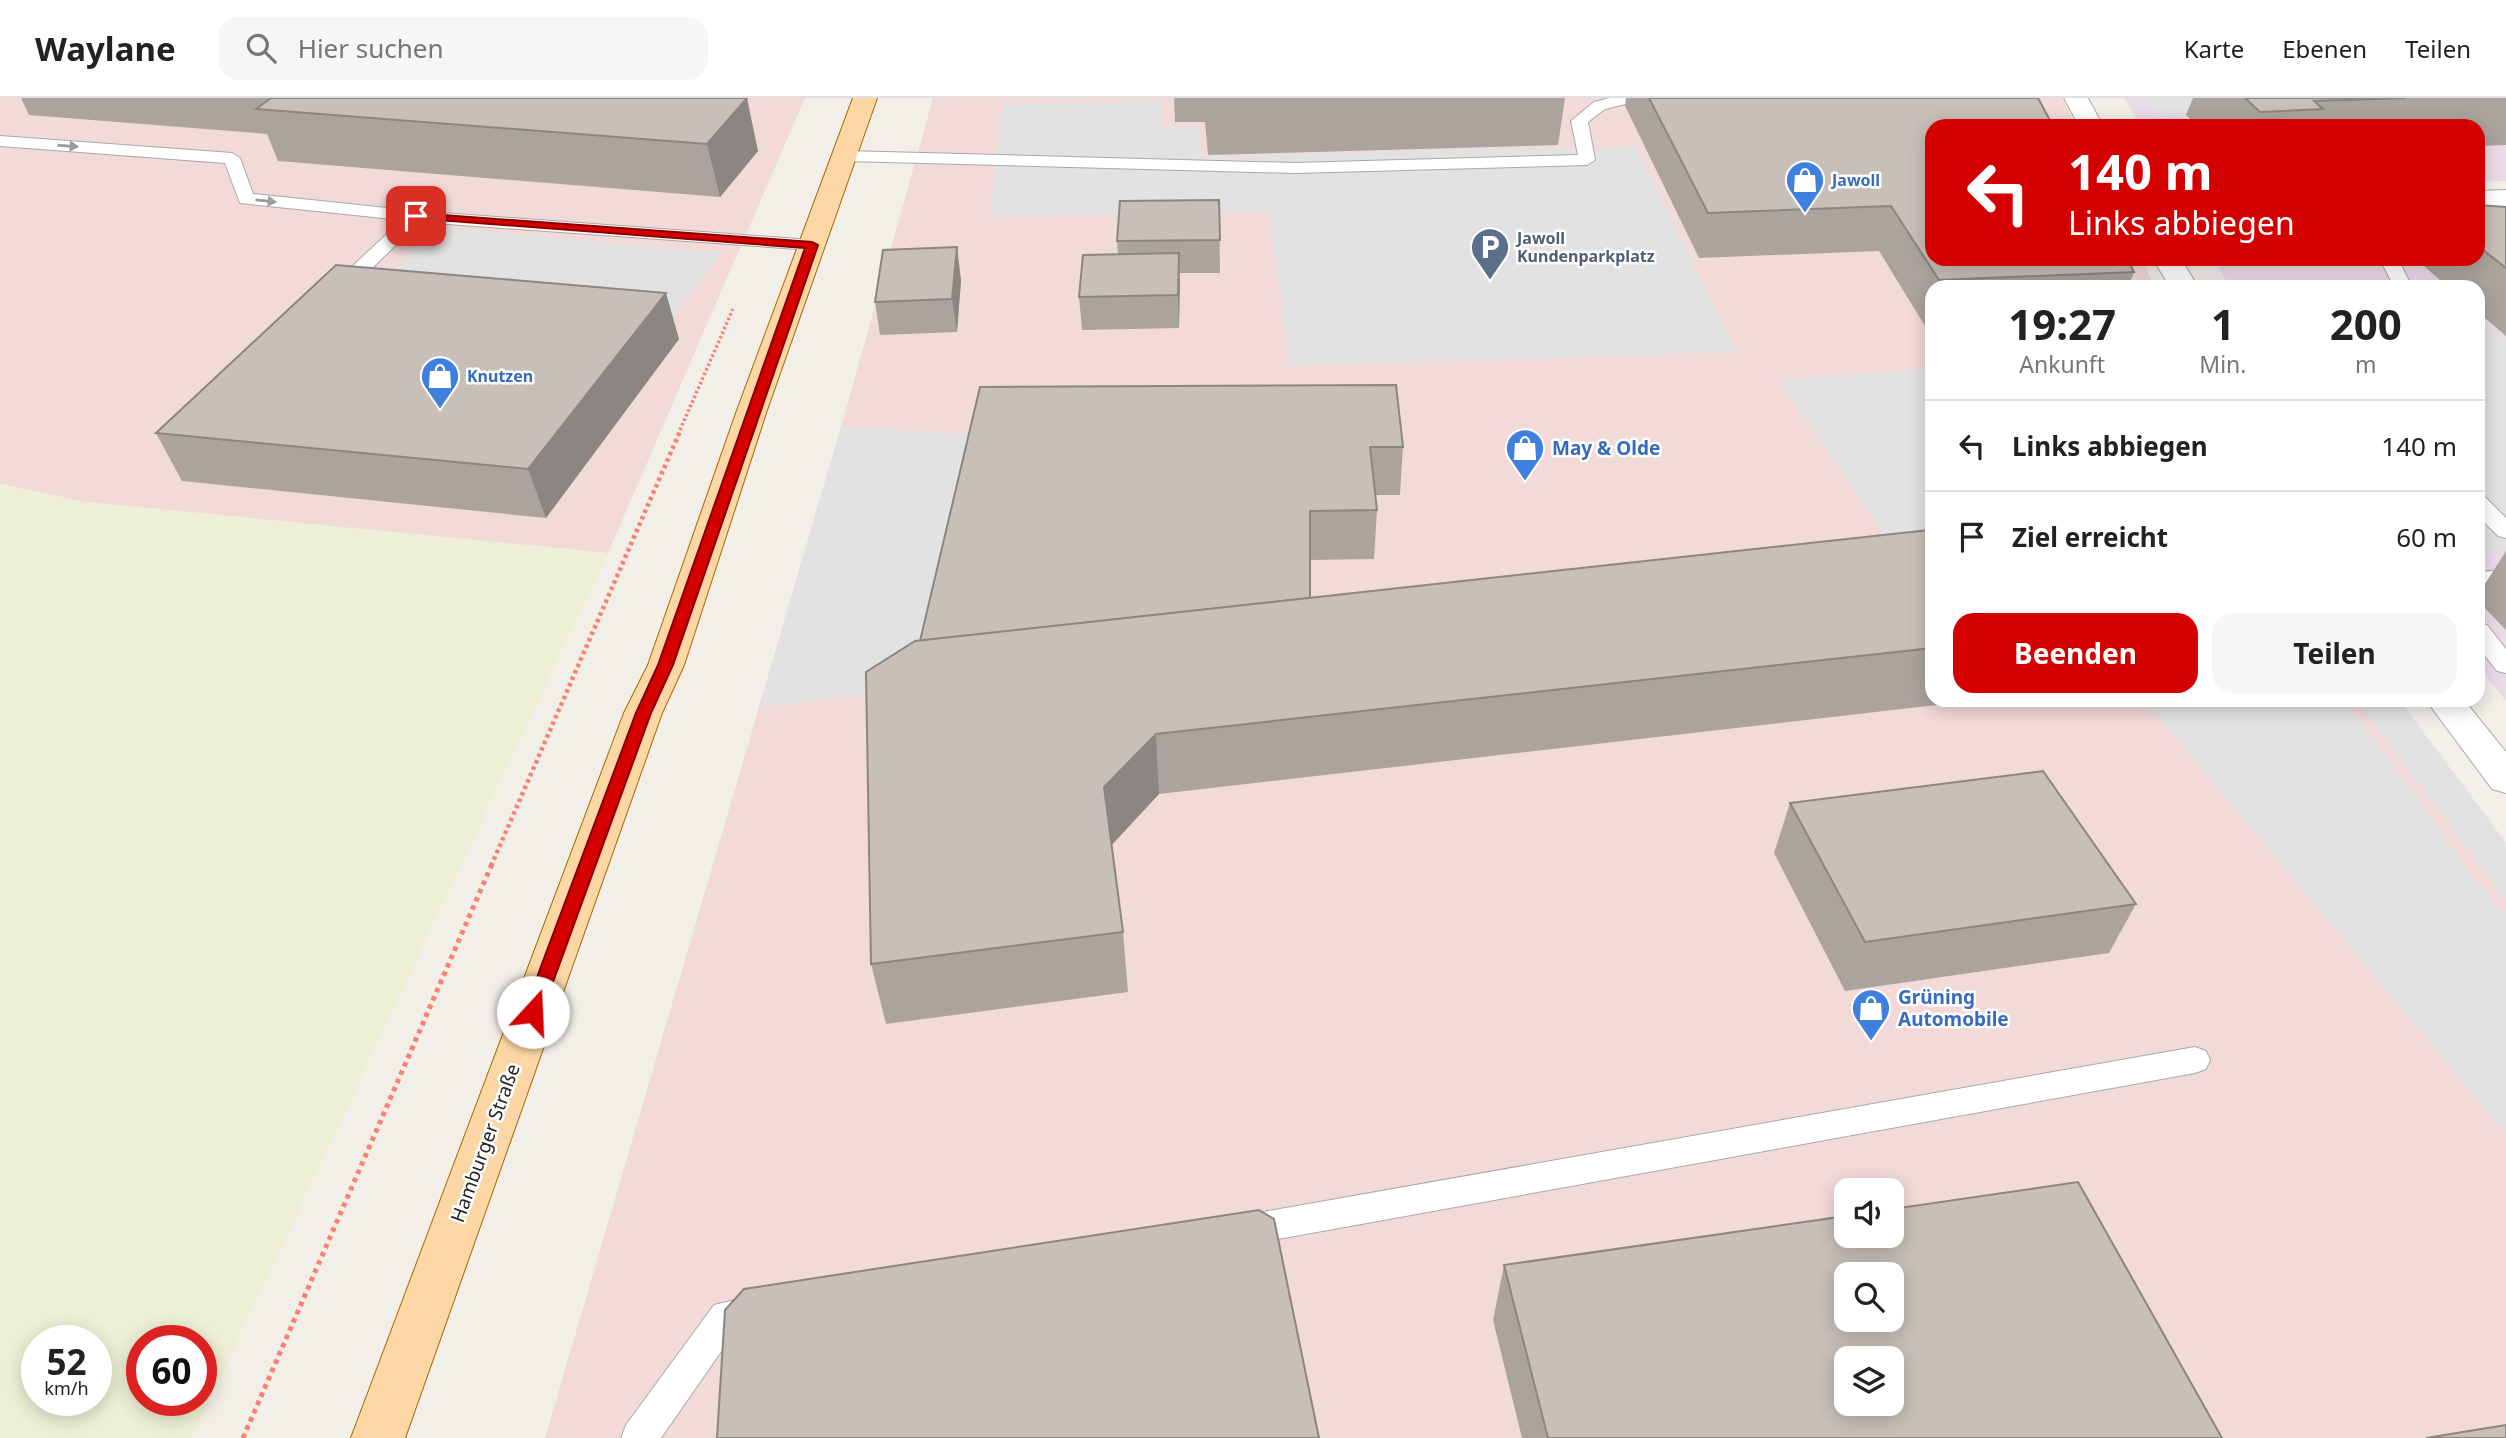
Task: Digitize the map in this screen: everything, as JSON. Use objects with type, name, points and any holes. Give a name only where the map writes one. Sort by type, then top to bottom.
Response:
[{"type":"main road","name":"Hamburger Straße","points":[[377,1438],[643,713],[666,665],[866,98]]},
{"type":"street","points":[[2076,98],[2087,119]]},
{"type":"street","points":[[2485,199],[2506,198]]},
{"type":"street","points":[[2449,707],[2506,779]]},
{"type":"lane","points":[[846,156],[1295,168],[1587,160],[1579,121],[1600,105],[1631,98]]},
{"type":"lane","points":[[0,141],[232,158],[246,199],[416,216],[812,245]]},
{"type":"lane","points":[[320,308],[416,216]]},
{"type":"lane","points":[[2485,510],[2506,531]]},
{"type":"lane","points":[[2485,578],[2506,577]]},
{"type":"lane","points":[[2485,640],[2506,665]]},
{"type":"lane","points":[[1208,1237],[2195,1060]]},
{"type":"lane","points":[[639,1438],[726,1316],[793,1306]]},
{"type":"path","points":[[243,1438],[762,242]]},
{"type":"shaded area","points":[[0,98],[805,98],[608,553],[86,502],[0,484]]},
{"type":"shaded area","points":[[933,98],[2062,98],[2072,119],[1925,119],[1925,266],[2145,266],[2151,280],[1925,280],[1925,707],[2404,707],[2506,843],[2506,1438],[545,1438],[841,427]]},
{"type":"shaded area","points":[[2124,98],[2506,98],[2506,181],[2485,182],[2485,119],[2137,119]]},
{"type":"shaded area","points":[[2141,98],[2340,98],[2246,113],[2160,116]]},
{"type":"shaded area","name":"Jawoll Kundenparkplatz","points":[[1161,101],[1162,127],[1199,126],[1202,157],[1636,146],[1736,352],[1290,366],[1269,210],[990,217],[1002,105]]},
{"type":"shaded area","points":[[2506,224],[2506,701],[2485,675],[2485,280],[2225,280],[2218,266],[2485,266],[2485,250]]},
{"type":"shaded area","points":[[438,227],[722,253],[659,334],[358,305]]},
{"type":"shaded area","points":[[2496,331],[2506,340],[2506,549],[2485,550],[2485,332]]},
{"type":"shaded area","points":[[1925,369],[1925,595],[1780,381]]},
{"type":"shaded area","points":[[841,427],[986,435],[929,686],[759,708]]},
{"type":"shaded area","points":[[2150,707],[2351,707],[2479,885],[2506,915],[2506,1134]]},
{"type":"shaded area","points":[[2360,707],[2404,707],[2506,843],[2506,901]]},
{"type":"green space","points":[[0,484],[86,502],[608,553],[217,1385],[217,1325],[126,1325],[126,1416],[202,1416],[192,1438],[0,1438]]},
{"type":"building","points":[[271,98],[747,98],[707,144],[256,109]]},
{"type":"building","name":"Jawoll","points":[[1649,98],[2038,98],[2049,119],[1925,119],[1925,258],[1891,206],[1708,213]]},
{"type":"building","points":[[2245,98],[2406,98],[2314,101],[2323,109],[2260,112]]},
{"type":"building","points":[[1219,200],[1220,240],[1117,241],[1120,201]]},
{"type":"building","points":[[2485,206],[2506,207],[2506,268],[2485,252]]},
{"type":"building","points":[[957,247],[952,299],[875,302],[883,250]]},
{"type":"building","points":[[1179,253],[1178,295],[1079,297],[1083,255]]},
{"type":"building","name":"Knutzen","points":[[336,265],[666,293],[528,469],[156,433]]},
{"type":"building","name":"Jawoll","points":[[1930,266],[2131,266],[2134,272],[1939,280]]},
{"type":"building","points":[[1396,385],[1403,447],[1370,447],[1377,510],[1310,511],[1310,598],[920,641],[980,387]]},
{"type":"building","points":[[1925,530],[1925,649],[1156,734],[1104,787],[1123,932],[871,964],[866,672],[915,641]]},
{"type":"building","points":[[2043,771],[2136,904],[1865,942],[1790,803]]},
{"type":"building","points":[[2078,1182],[2222,1438],[1548,1438],[1504,1265],[1834,1218],[1834,1248],[1904,1248],[1904,1207]]},
{"type":"building","points":[[1259,1210],[1274,1219],[1319,1438],[717,1438],[725,1310],[744,1289]]},
{"type":"building","points":[[2506,1425],[2506,1438],[2426,1438]]},
{"type":"place","name":"Jawoll","points":[[1805,214]]},
{"type":"place","name":"Jawoll Kundenparkplatz","points":[[1490,281]]},
{"type":"place","name":"Knutzen","points":[[440,410]]},
{"type":"place","name":"May & Olde","points":[[1525,482]]},
{"type":"place","name":"Grüning Automobile","points":[[1871,1042]]},
{"type":"route","points":[[416,216],[812,245],[751,413],[666,665],[643,713],[533,1012]]}]
